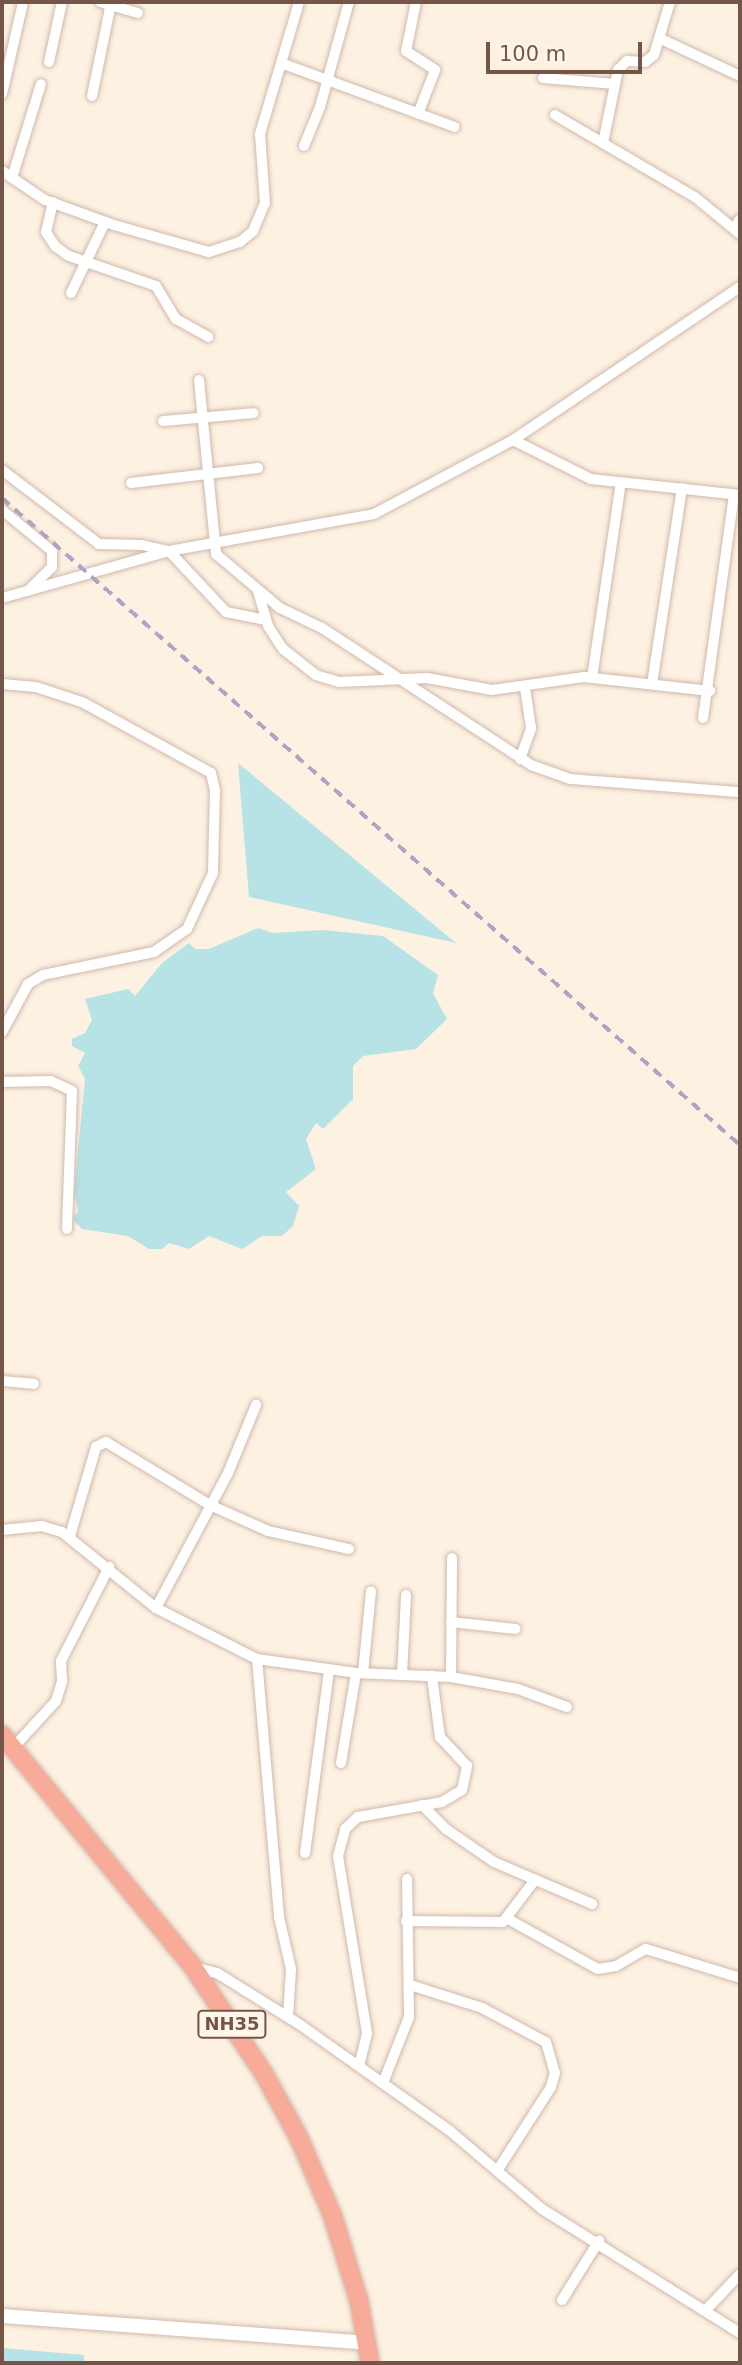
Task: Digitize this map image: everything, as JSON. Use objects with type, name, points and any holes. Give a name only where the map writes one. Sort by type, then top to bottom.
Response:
[{"type":"highway","name":"NH35","points":[[7,1742],[193,1966],[264,2074],[318,2176],[345,2251],[370,2363]]},
{"type":"street","points":[[2,94],[23,2]]},
{"type":"street","points":[[49,62],[62,2]]},
{"type":"street","points":[[2,171],[52,202],[105,222],[209,252],[225,251],[247,236],[264,203],[260,134],[299,2]]},
{"type":"street","points":[[304,146],[327,80],[349,2]]},
{"type":"street","points":[[416,2],[406,51],[435,70],[418,114]]},
{"type":"street","points":[[603,143],[621,65],[650,60],[670,2]]},
{"type":"street","points":[[92,96],[105,3],[138,13]]},
{"type":"street","points":[[659,38],[740,76]]},
{"type":"street","points":[[281,63],[454,127]]},
{"type":"street","points":[[543,78],[615,84]]},
{"type":"street","points":[[12,178],[41,84]]},
{"type":"street","points":[[555,115],[695,197],[738,227]]},
{"type":"street","points":[[52,202],[47,238],[69,256],[156,286],[176,319],[208,337]]},
{"type":"street","points":[[71,293],[105,222]]},
{"type":"street","points":[[2,598],[169,551],[374,514],[513,440],[740,287]]},
{"type":"street","points":[[199,380],[213,544],[225,563],[280,608],[322,628],[520,759],[570,779],[740,792]]},
{"type":"street","points":[[163,421],[254,413]]},
{"type":"street","points":[[513,440],[591,480],[737,495],[710,691],[703,718]]},
{"type":"street","points":[[131,483],[258,468]]},
{"type":"street","points":[[2,470],[99,544],[142,545],[169,551],[226,612],[266,620]]},
{"type":"street","points":[[592,678],[621,482]]},
{"type":"street","points":[[652,684],[682,488]]},
{"type":"street","points":[[2,510],[53,554],[52,567],[26,592]]},
{"type":"street","points":[[258,591],[266,620],[283,649],[316,675],[355,683],[394,678],[427,678],[492,690],[525,688],[564,678],[592,678],[710,691]]},
{"type":"street","points":[[2,684],[36,687],[82,702],[211,773],[215,790],[213,873],[187,929],[154,952],[43,975],[28,984],[2,1032]]},
{"type":"street","points":[[520,759],[531,728],[525,688]]},
{"type":"street","points":[[2,1082],[51,1081],[72,1091],[67,1229]]},
{"type":"street","points":[[2,1381],[34,1384]]},
{"type":"street","points":[[156,1608],[210,1505],[256,1405]]},
{"type":"street","points":[[70,1536],[101,1443],[210,1505],[268,1531],[349,1549]]},
{"type":"street","points":[[2,1530],[42,1527],[70,1536],[156,1608],[257,1659],[359,1673],[451,1677],[518,1689],[568,1707]]},
{"type":"street","points":[[451,1677],[452,1558]]},
{"type":"street","points":[[7,1742],[56,1701],[62,1681],[61,1661],[108,1567]]},
{"type":"street","points":[[341,1763],[359,1673],[371,1591]]},
{"type":"street","points":[[402,1675],[406,1595]]},
{"type":"street","points":[[451,1622],[516,1629]]},
{"type":"street","points":[[257,1659],[279,1917],[291,1969],[288,2017]]},
{"type":"street","points":[[305,1853],[329,1670]]},
{"type":"street","points":[[359,2066],[367,2033],[339,1879],[341,1841],[358,1817],[458,1796],[467,1777],[464,1761],[440,1737],[432,1676]]},
{"type":"street","points":[[422,1805],[465,1842],[535,1880],[592,1904]]},
{"type":"street","points":[[383,2083],[407,2027],[410,1985],[406,1920],[407,1879]]},
{"type":"street","points":[[406,1920],[498,1923],[508,1919],[535,1880]]},
{"type":"street","points":[[508,1919],[598,1969],[616,1966],[646,1948],[740,1978]]},
{"type":"street","points":[[193,1966],[217,1973],[288,2017],[383,2083],[542,2209],[599,2241],[740,2333]]},
{"type":"street","points":[[410,1985],[482,2008],[546,2042],[555,2073],[551,2087],[497,2171]]},
{"type":"street","points":[[562,2300],[599,2241]]},
{"type":"street","points":[[706,2310],[740,2274]]},
{"type":"street","points":[[2,2316],[367,2343]]},
{"type":"water","points":[[238,763],[456,943],[249,897]]},
{"type":"water","points":[[258,928],[273,933],[323,930],[383,936],[438,975],[433,993],[447,1019],[416,1049],[363,1056],[353,1066],[353,1099],[323,1129],[316,1123],[306,1139],[316,1169],[286,1192],[299,1206],[293,1226],[282,1236],[262,1236],[242,1249],[209,1236],[189,1249],[169,1243],[162,1249],[149,1249],[128,1236],[82,1229],[72,1219],[78,1212],[74,1192],[85,1079],[78,1066],[85,1053],[72,1046],[72,1039],[85,1033],[92,1020],[85,999],[128,989],[135,996],[162,963],[189,943],[195,949],[209,949]]},
{"type":"water","points":[[2,2348],[84,2355],[84,2363],[2,2363]]},
{"type":"railway","points":[[2,498],[740,1145]]}]
